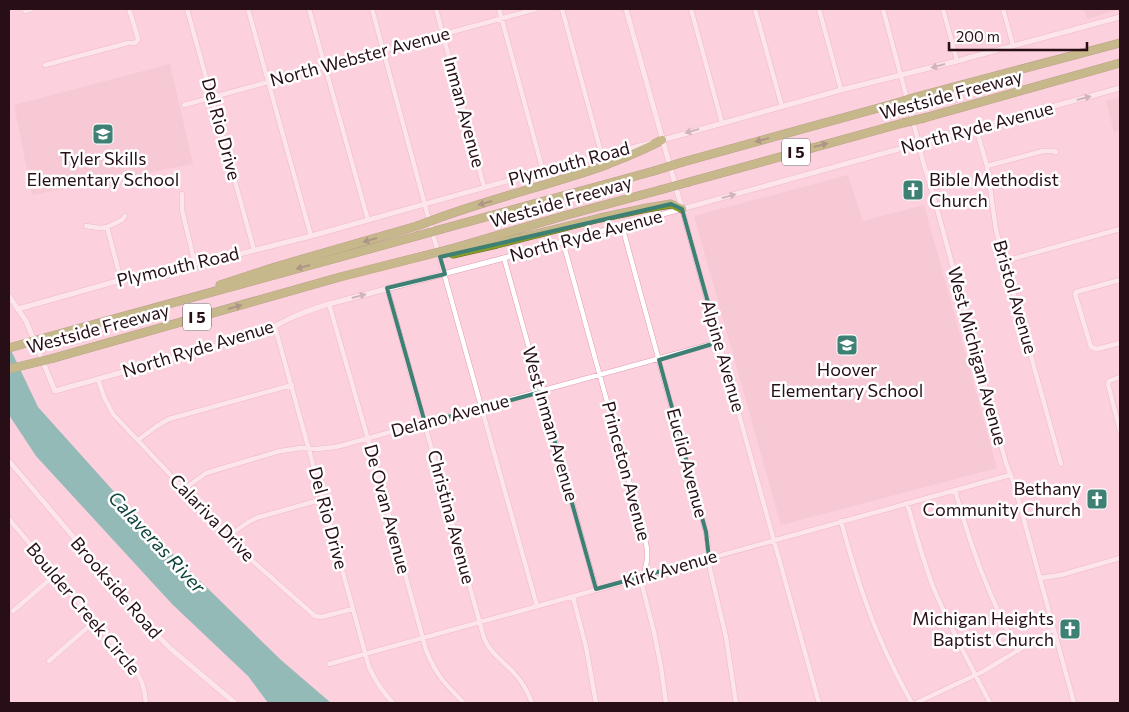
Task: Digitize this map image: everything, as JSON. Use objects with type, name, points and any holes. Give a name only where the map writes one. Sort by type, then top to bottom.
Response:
[{"type":"highway","name":"Westside Freeway","points":[[9,348],[916,97],[1117,44]]},
{"type":"highway","name":"Westside Freeway","points":[[9,369],[340,277],[374,273],[454,251],[567,215],[1120,63]]},
{"type":"highway","points":[[136,313],[275,267],[417,226],[468,207],[577,175],[629,156],[662,140]]},
{"type":"highway","points":[[454,251],[497,244],[600,218],[671,204],[682,209]]},
{"type":"street","points":[[24,11],[32,9]]},
{"type":"street","points":[[45,65],[128,43],[135,43],[138,40],[130,9]]},
{"type":"street","name":"Del Rio Drive","points":[[187,9],[254,250]]},
{"type":"street","points":[[248,9],[311,236]]},
{"type":"street","points":[[309,9],[368,220]]},
{"type":"street","points":[[372,9],[537,606]]},
{"type":"street","name":"Inman Avenue","points":[[436,9],[484,187]]},
{"type":"street","points":[[499,9],[543,171]]},
{"type":"street","name":"North Webster Avenue","points":[[184,105],[536,9]]},
{"type":"street","points":[[562,9],[602,156]]},
{"type":"street","name":"Alpine Avenue","points":[[626,9],[819,703]]},
{"type":"street","points":[[691,9],[722,123]]},
{"type":"street","points":[[755,9],[782,107]]},
{"type":"street","points":[[819,9],[842,90]]},
{"type":"street","name":"West Michigan Avenue","points":[[883,9],[922,158],[1074,703]]},
{"type":"street","points":[[942,9],[957,62]]},
{"type":"street","points":[[1003,9],[1013,45]]},
{"type":"street","name":"Plymouth Road","points":[[18,309],[160,270],[216,260],[311,236],[842,90],[957,62],[1120,17]]},
{"type":"street","name":"North Ryde Avenue","points":[[18,309],[26,321],[55,391],[265,332],[292,317],[329,304],[622,226],[1120,88]]},
{"type":"street","name":"Bristol Avenue","points":[[976,128],[986,166],[996,230],[1061,464]]},
{"type":"street","points":[[986,166],[1044,151],[1053,150],[1056,152]]},
{"type":"street","points":[[182,194],[182,210],[195,264]]},
{"type":"street","points":[[86,226],[107,227],[122,220],[125,216]]},
{"type":"street","name":"Euclid Avenue","points":[[622,226],[706,532],[710,568],[726,637],[736,703]]},
{"type":"street","points":[[107,227],[121,280]]},
{"type":"street","points":[[1005,261],[1120,229]]},
{"type":"street","name":"Princeton Avenue","points":[[563,242],[645,539],[648,560],[642,585],[654,632],[666,703]]},
{"type":"street","name":"West Inman Avenue","points":[[504,258],[596,590]]},
{"type":"street","points":[[1120,280],[1076,292],[1075,294],[1091,347],[1097,349],[1120,343]]},
{"type":"street","name":"Christina Avenue","points":[[387,288],[484,638],[489,648],[523,684],[532,703]]},
{"type":"street","points":[[9,296],[18,309]]},
{"type":"street","name":"De Ovan Avenue","points":[[329,304],[431,663],[448,688],[464,703]]},
{"type":"street","name":"Del Rio Drive","points":[[275,327],[372,674],[383,692],[393,703]]},
{"type":"street","name":"Delano Avenue","points":[[184,489],[201,475],[212,470],[280,451],[336,447],[719,342]]},
{"type":"street","points":[[1120,377],[1108,382],[1120,431]]},
{"type":"street","name":"Calariva Drive","points":[[98,379],[104,397],[113,414],[266,574],[316,616],[321,617],[354,609]]},
{"type":"street","points":[[138,440],[169,419],[292,385]]},
{"type":"street","name":"Brookside Road","points":[[9,461],[154,632],[171,649],[235,703]]},
{"type":"street","name":"Kirk Avenue","points":[[329,664],[1010,474]]},
{"type":"street","points":[[955,490],[971,545],[985,583],[1018,651]]},
{"type":"street","points":[[228,536],[247,522],[256,518],[323,499]]},
{"type":"street","points":[[907,503],[935,592],[948,622],[990,703]]},
{"type":"street","name":"Boulder Creek Circle","points":[[9,519],[138,674],[145,691],[146,703]]},
{"type":"street","points":[[841,521],[870,616],[888,658],[912,703]]},
{"type":"street","points":[[1040,578],[1061,575],[1120,558]]},
{"type":"street","points":[[13,611],[55,575]]},
{"type":"street","points":[[573,597],[586,647],[596,703]]},
{"type":"street","points":[[50,661],[95,621]]},
{"type":"street","points":[[916,703],[975,675],[1054,629]]},
{"type":"highlighted area","points":[[671,204],[682,209],[719,342],[659,360],[706,532],[709,558],[596,589],[541,392],[425,423],[387,288],[445,274],[440,257]]},
{"type":"shaded area","points":[[1084,9],[1115,9],[1114,11],[1087,19]]},
{"type":"shaded area","name":"Tyler Skills Elementary School","points":[[170,64],[193,164],[32,195],[14,105]]},
{"type":"shaded area","points":[[1120,97],[1120,130],[1114,132],[1106,101]]},
{"type":"shaded area","name":"Hoover Elementary School","points":[[848,175],[863,221],[924,205],[997,468],[781,525],[694,216]]},
{"type":"water","name":"Calaveras River","points":[[9,346],[38,407],[152,534],[281,660],[331,703],[268,703],[248,676],[172,604],[36,456],[9,415]]},
{"type":"place","name":"Tyler Skills Elementary School","points":[[103,134]]},
{"type":"place","name":"Bible Methodist Church","points":[[913,190]]},
{"type":"place","name":"Hoover Elementary School","points":[[847,345]]},
{"type":"place","name":"Bethany Community Church","points":[[1097,499]]},
{"type":"place","name":"Michigan Heights Baptist Church","points":[[1070,629]]}]
